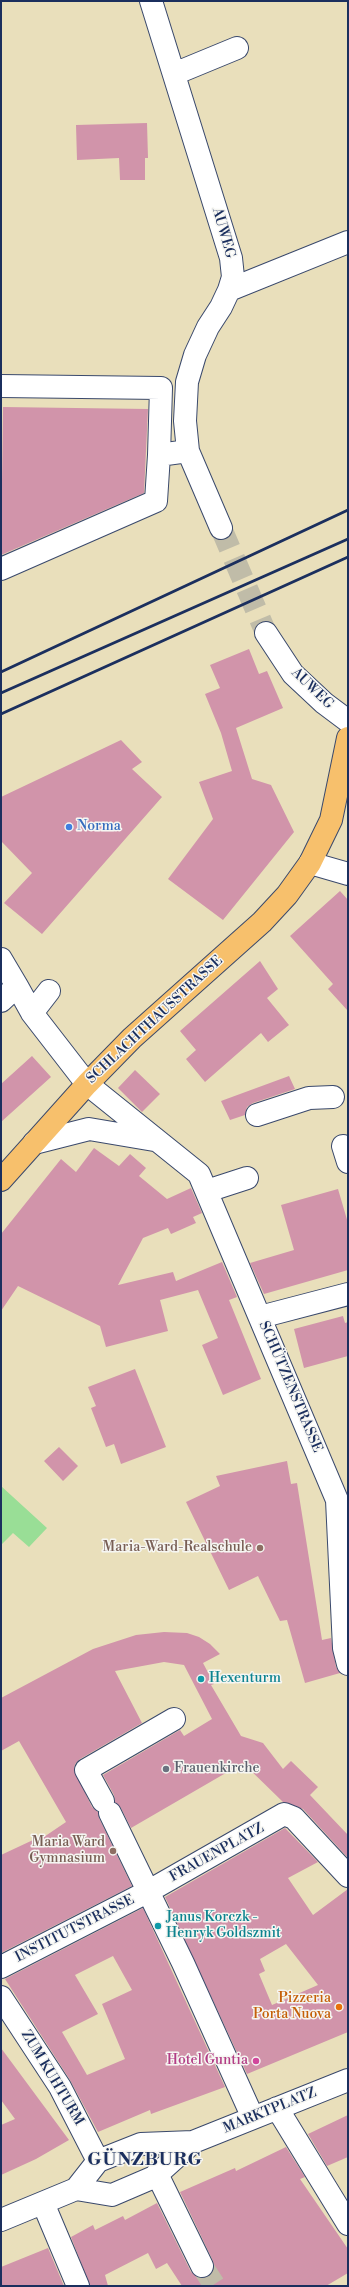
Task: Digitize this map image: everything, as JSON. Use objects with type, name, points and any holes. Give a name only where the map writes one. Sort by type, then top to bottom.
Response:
[{"type":"main road","name":"SCHLACHTHAUSSTRASSE","points":[[1,1180],[87,1084],[132,1038],[262,922],[287,895],[310,863],[331,820],[348,738]]},
{"type":"street","name":"AUWEG","points":[[151,1],[231,258],[233,277],[229,290],[221,307],[208,327],[195,355],[187,382],[184,421],[188,450],[221,528]]},
{"type":"street","points":[[174,74],[237,48]]},
{"type":"street","points":[[229,290],[348,242]]},
{"type":"street","points":[[1,386],[162,388],[156,501],[1,569]]},
{"type":"street","points":[[159,455],[188,450]]},
{"type":"street","name":"AUWEG","points":[[266,633],[293,674],[324,703],[348,721]]},
{"type":"street","points":[[310,863],[348,874]]},
{"type":"street","name":"SCHÜTZENSTRASSE","points":[[1,959],[32,1013],[87,1084],[199,1174],[337,1500],[344,1648],[348,1664]]},
{"type":"street","points":[[1,1001],[17,986]]},
{"type":"street","points":[[32,1013],[49,991]]},
{"type":"street","points":[[257,1115],[308,1098],[333,1097]]},
{"type":"street","name":"SCHÜTZENSTRASSE","points":[[34,1143],[89,1129],[155,1140]]},
{"type":"street","points":[[207,1191],[247,1178]]},
{"type":"street","points":[[260,1317],[348,1294]]},
{"type":"street","points":[[174,1720],[86,1770],[149,1891],[253,2118]]},
{"type":"street","name":"FRAUENPLATZ","points":[[149,1891],[284,1814],[294,1818],[348,1876]]},
{"type":"street","name":"INSTITUTSTRASSE","points":[[1,1967],[149,1891]]},
{"type":"street","name":"ZUM KUHTURM","points":[[1,1997],[60,2086],[98,2161]]},
{"type":"street","name":"MARKTPLATZ","points":[[98,2161],[141,2144],[193,2142],[348,2080]]},
{"type":"street","points":[[277,2108],[348,2224]]},
{"type":"street","name":"MARKTPLATZ","points":[[76,2189],[112,2195],[157,2174],[193,2142]]},
{"type":"street","points":[[9,2216],[76,2189],[98,2161]]},
{"type":"street","points":[[157,2174],[202,2266]]},
{"type":"street","points":[[42,2203],[78,2286]]},
{"type":"green space","points":[[1,1486],[47,1528],[29,1547],[13,1533],[1,1545]]},
{"type":"building","points":[[147,123],[148,158],[145,158],[145,180],[120,180],[119,158],[77,160],[76,125]]},
{"type":"building","points":[[3,407],[148,409],[144,493],[1,555]]},
{"type":"building","points":[[249,649],[259,674],[267,671],[283,708],[236,728],[252,779],[271,785],[294,832],[223,920],[168,879],[213,819],[199,782],[232,771],[221,733],[205,694],[220,688],[210,665]]},
{"type":"building","points":[[121,740],[142,762],[132,769],[162,797],[42,934],[4,903],[32,873],[1,841],[1,797]]},
{"type":"building","points":[[340,891],[348,900],[348,1011],[328,989],[333,984],[290,936]]},
{"type":"building","points":[[260,961],[278,989],[267,998],[289,1025],[268,1042],[261,1033],[205,1082],[186,1059],[196,1050],[180,1031]]},
{"type":"building","points":[[32,1056],[51,1077],[1,1122],[1,1084]]},
{"type":"building","points":[[135,1070],[160,1094],[142,1112],[118,1088]]},
{"type":"building","points":[[289,1076],[295,1089],[253,1103],[247,1107],[245,1115],[230,1120],[221,1101]]},
{"type":"building","points":[[94,1148],[119,1166],[130,1154],[146,1168],[139,1176],[167,1199],[191,1188],[202,1213],[193,1217],[196,1223],[171,1234],[168,1228],[143,1238],[118,1285],[173,1272],[176,1281],[222,1262],[237,1297],[229,1300],[261,1379],[223,1395],[202,1345],[218,1338],[198,1290],[160,1300],[168,1331],[106,1347],[100,1326],[18,1286],[1,1311],[1,1234],[61,1159],[76,1172]]},
{"type":"building","points":[[338,1189],[348,1223],[348,1270],[264,1294],[250,1263],[294,1250],[281,1205]]},
{"type":"building","points":[[343,1316],[345,1323],[348,1322],[348,1356],[304,1368],[294,1329]]},
{"type":"building","points":[[135,1369],[166,1447],[121,1464],[114,1444],[106,1447],[91,1408],[96,1406],[88,1387]]},
{"type":"building","points":[[59,1447],[78,1466],[63,1481],[44,1461]]},
{"type":"building","points":[[287,1461],[291,1484],[297,1483],[322,1640],[331,1638],[336,1667],[340,1673],[305,1683],[287,1620],[280,1621],[258,1576],[229,1590],[186,1502],[220,1486],[216,1476]]},
{"type":"building","points":[[164,1632],[187,1633],[199,1637],[210,1644],[220,1654],[203,1663],[214,1684],[211,1685],[241,1736],[263,1743],[283,1769],[291,1761],[318,1787],[310,1795],[348,1835],[348,1858],[303,1809],[283,1802],[243,1763],[131,1828],[121,1808],[115,1802],[114,1795],[103,1775],[180,1730],[184,1736],[212,1719],[184,1665],[164,1662],[115,1671],[142,1723],[80,1759],[75,1764],[74,1770],[92,1807],[98,1812],[99,1818],[132,1886],[1,1953],[1,1855],[33,1840],[35,1843],[66,1822],[19,1741],[1,1751],[1,1698],[93,1649],[136,1635]]},
{"type":"building","points":[[285,1828],[318,1862],[288,1878],[313,1915],[348,1889],[348,2032],[247,2074],[165,1897]],"holes":[[[286,1944],[318,1985],[272,2005],[259,1974],[265,1971],[260,1959]]]},
{"type":"building","points":[[143,1908],[225,2087],[151,2114],[150,2110],[98,2132],[70,2080],[5,1979]],"holes":[[[113,1956],[132,1990],[102,2004],[125,2059],[87,2075],[62,2032],[98,2014],[75,1975]]]},
{"type":"building","points":[[1,2048],[69,2140],[36,2159],[1,2175],[1,2125],[15,2119],[1,2100]]},
{"type":"building","points":[[348,2115],[348,2157],[327,2166],[308,2134]]},
{"type":"building","points":[[286,2147],[305,2177],[300,2179],[348,2249],[348,2273],[326,2286],[182,2286],[167,2263],[156,2269],[148,2253],[105,2275],[108,2286],[90,2286],[71,2237],[93,2225],[95,2230],[123,2216],[125,2220],[157,2203],[191,2272],[201,2278],[208,2277],[214,2267],[213,2261],[180,2192],[235,2168],[236,2171]]},
{"type":"building","points":[[48,2248],[64,2286],[1,2286],[1,2267]]},
{"type":"tunnel","points":[[221,528],[266,633]]},
{"type":"tunnel","points":[[202,2266],[215,2286]]},
{"type":"railway","points":[[1,672],[348,510]]},
{"type":"railway","points":[[1,693],[348,539]]},
{"type":"railway","points":[[1,714],[348,557]]},
{"type":"place","name":"Norma","points":[[69,827]]},
{"type":"place","name":"Maria-Ward-Realschule","points":[[260,1548]]},
{"type":"place","name":"Hexenturm","points":[[201,1679]]},
{"type":"place","name":"Frauenkirche","points":[[166,1769]]},
{"type":"place","name":"Maria Ward Gymnasium","points":[[113,1851]]},
{"type":"place","name":"Janus Korczk - Henryk Goldszmit","points":[[158,1926]]},
{"type":"place","name":"Pizzeria Porta Nuova","points":[[339,2007]]},
{"type":"place","name":"Hotel Guntia","points":[[256,2061]]},
{"type":"district","name":"GÜNZBURG","points":[[145,2161]]}]
